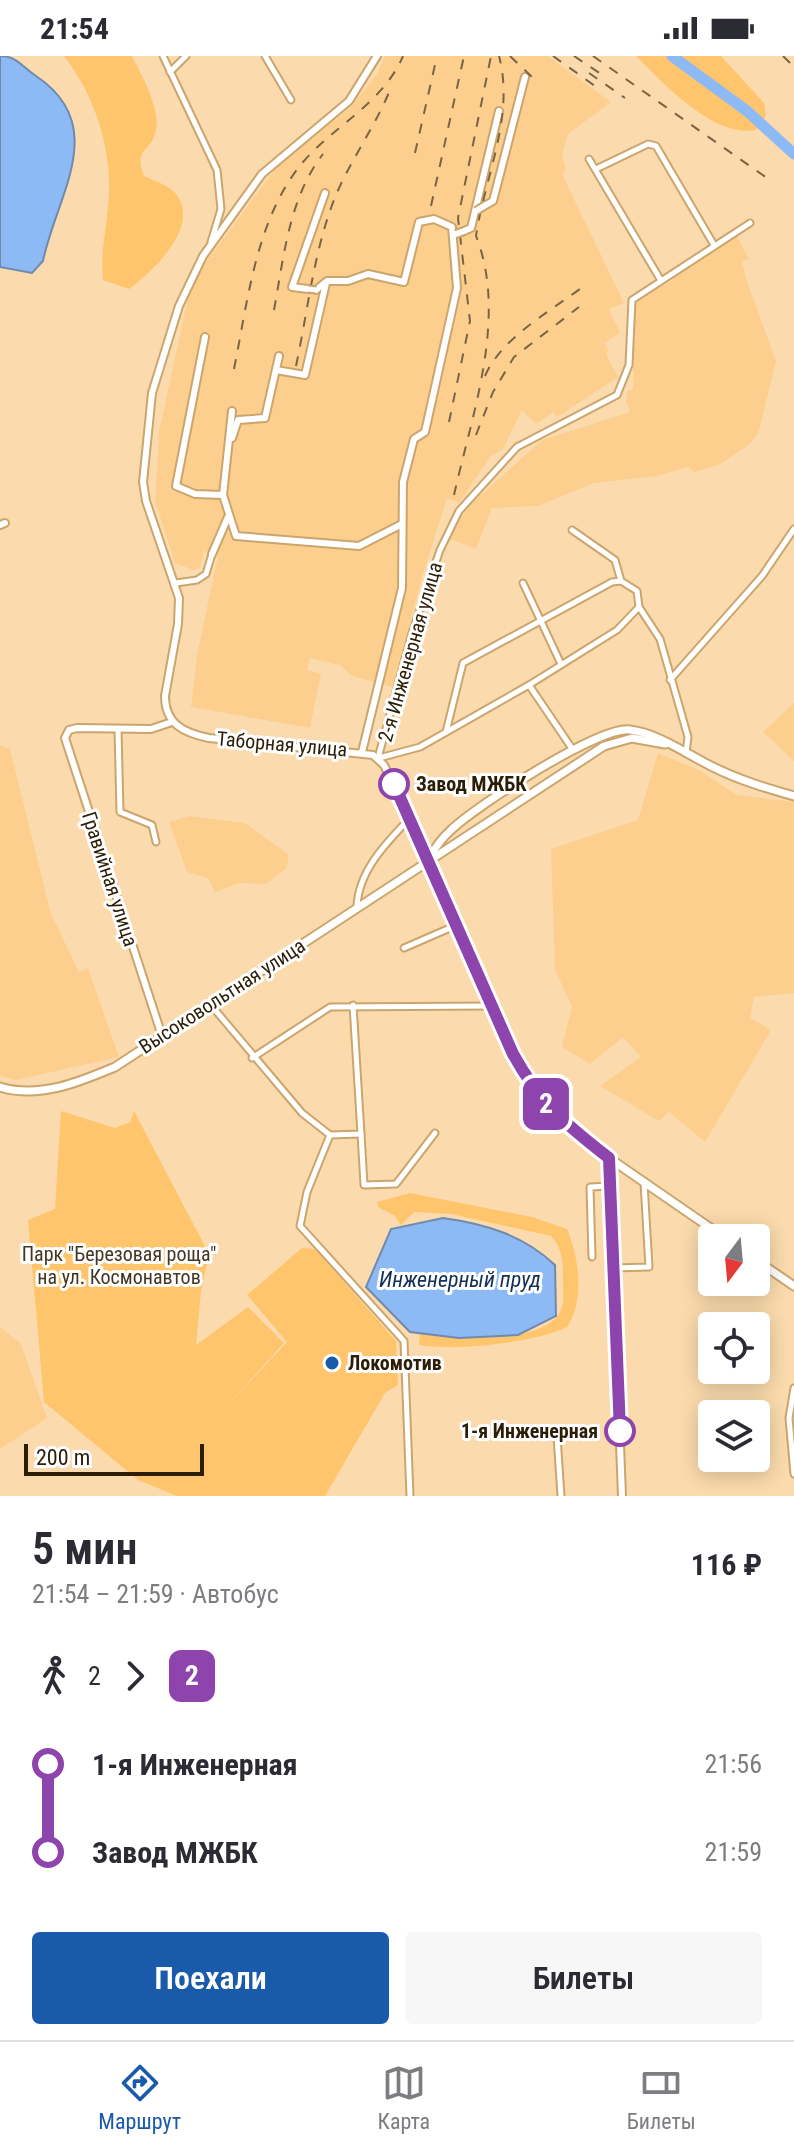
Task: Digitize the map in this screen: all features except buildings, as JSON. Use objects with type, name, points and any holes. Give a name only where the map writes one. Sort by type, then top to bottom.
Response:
[{"type":"main road","name":"Высоковольтная улица","points":[[429,859],[436,844],[453,827],[573,751],[617,730],[635,731],[665,744]]},
{"type":"main road","name":"Высоковольтная улица","points":[[0,1087],[40,1091],[70,1086],[115,1067],[604,746],[632,738],[665,744]]},
{"type":"main road","points":[[665,744],[747,782],[794,796]]},
{"type":"main road","name":"2-я Инженерная улица","points":[[429,859],[492,1006],[532,1088],[553,1113],[609,1158],[705,1224]]},
{"type":"main road","points":[[770,1270],[794,1286]]},
{"type":"street","points":[[163,56],[217,170],[221,209],[210,246]]},
{"type":"street","points":[[170,72],[186,56]]},
{"type":"street","points":[[265,56],[291,100]]},
{"type":"street","points":[[156,842],[152,825],[120,812],[118,729],[151,729],[172,722],[165,706],[165,696],[180,614],[176,583],[146,501],[147,437],[152,393],[179,306],[210,246],[278,157],[349,101],[377,56]]},
{"type":"street","points":[[475,211],[493,201],[525,77]]},
{"type":"street","points":[[457,233],[471,228],[499,111]]},
{"type":"street","points":[[596,169],[648,144],[656,146],[714,245]]},
{"type":"street","points":[[589,159],[660,279],[750,223]]},
{"type":"street","points":[[325,193],[292,287],[312,290],[327,281],[348,281],[368,274],[404,282],[419,222],[434,219],[452,227],[457,233],[457,288],[425,432],[414,439],[403,482],[402,588],[362,752]]},
{"type":"street","name":"2-я Инженерная улица","points":[[429,859],[394,784],[378,758],[412,633],[440,550],[459,511],[488,476],[532,437],[617,395],[629,365],[632,300],[660,279]]},
{"type":"street","points":[[276,370],[305,375],[327,281]]},
{"type":"street","points":[[205,337],[176,486],[195,494],[223,495]]},
{"type":"street","points":[[227,453],[238,420],[265,418],[279,356]]},
{"type":"street","points":[[232,411],[223,495],[236,536],[359,546],[402,524]]},
{"type":"street","points":[[176,583],[197,580],[206,574],[229,514]]},
{"type":"street","points":[[670,681],[762,576],[794,529]]},
{"type":"street","points":[[572,530],[615,560],[621,581]]},
{"type":"street","points":[[446,732],[463,663],[612,582],[621,581],[637,591],[639,607],[655,627],[688,737],[686,754]]},
{"type":"street","points":[[523,583],[561,664]]},
{"type":"street","points":[[378,758],[420,747],[529,685],[617,630],[639,607]]},
{"type":"street","points":[[529,685],[573,751]]},
{"type":"street","name":"Таборная улица","points":[[172,722],[185,731],[209,738],[362,752],[378,758]]},
{"type":"street","name":"Гравийная улица","points":[[118,729],[77,728],[66,735],[66,744],[162,1036]]},
{"type":"street","points":[[357,907],[357,893],[369,867],[409,819]]},
{"type":"street","points":[[404,948],[458,925]]},
{"type":"street","points":[[211,1005],[252,1058],[302,1113],[330,1135],[361,1134]]},
{"type":"street","points":[[353,1005],[364,1185],[396,1184],[435,1133]]},
{"type":"street","points":[[252,1058],[330,1007],[492,1006]]},
{"type":"street","points":[[330,1135],[307,1192],[300,1226],[404,1341],[410,1496]]},
{"type":"street","points":[[609,1158],[622,1496]]},
{"type":"street","points":[[613,1268],[649,1267],[644,1182]]},
{"type":"street","points":[[592,1257],[590,1187],[610,1186]]},
{"type":"street","points":[[794,1388],[789,1418],[794,1474]]},
{"type":"street","points":[[557,1436],[561,1496]]},
{"type":"shaded area","points":[[385,56],[548,56],[611,102],[568,134],[562,154],[566,171],[562,174],[624,303],[609,309],[620,333],[604,343],[618,377],[557,417],[553,412],[536,424],[522,410],[503,449],[491,456],[459,503],[447,498],[393,687],[352,676],[340,665],[310,658],[307,670],[321,674],[310,728],[191,707],[197,655],[218,556],[204,551],[200,568],[193,570],[175,563],[155,501],[159,432],[188,298],[200,270],[279,164],[351,107],[377,74]]},
{"type":"shaded area","points":[[737,236],[749,259],[742,262],[747,282],[776,361],[759,431],[751,443],[719,465],[694,472],[689,467],[657,476],[594,483],[538,506],[492,508],[476,549],[447,538],[471,504],[542,440],[630,412],[626,401],[627,391],[633,389],[635,306],[640,297],[674,280],[672,275]]},
{"type":"shaded area","points":[[794,703],[794,761],[763,732]]},
{"type":"shaded area","points":[[0,745],[10,749],[51,914],[79,972],[88,968],[119,1057],[16,1080],[0,1076]]},
{"type":"shaded area","points":[[658,753],[699,770],[737,795],[794,802],[794,993],[754,997],[750,1018],[771,1030],[705,1142],[669,1112],[659,1121],[600,1086],[641,1057],[623,1037],[590,1064],[562,1047],[572,1007],[555,970],[551,849],[638,820]]},
{"type":"shaded area","points":[[189,816],[245,823],[289,855],[286,869],[266,884],[240,883],[215,892],[208,878],[187,872],[169,822]]},
{"type":"shaded area","points":[[0,1327],[21,1344],[47,1418],[0,1449]]},
{"type":"green space","points":[[64,56],[132,56],[149,92],[157,121],[154,137],[142,154],[144,176],[174,192],[182,208],[178,235],[170,248],[129,289],[103,280],[109,186],[105,146],[94,108]]},
{"type":"green space","points":[[636,56],[721,56],[764,103],[766,116],[756,130],[723,126],[691,106]]},
{"type":"green space","name":"Парк \"Березовая роща\" на ул. Космонавтов","points":[[61,1111],[115,1128],[130,1122],[134,1111],[209,1254],[201,1291],[196,1345],[248,1307],[284,1343],[224,1409],[287,1342],[247,1295],[302,1248],[315,1249],[396,1341],[398,1385],[385,1393],[325,1496],[177,1496],[138,1480],[44,1402],[28,1220],[55,1209]]},
{"type":"green space","points":[[410,1193],[532,1217],[567,1229],[575,1252],[578,1292],[573,1316],[567,1327],[553,1333],[494,1344],[453,1347],[419,1345],[420,1334],[494,1337],[533,1331],[548,1324],[562,1307],[563,1265],[561,1253],[551,1236],[451,1214],[414,1212],[401,1225],[395,1216],[378,1207],[377,1202]]},
{"type":"water","points":[[0,56],[19,63],[58,96],[71,117],[75,139],[66,187],[43,261],[32,273],[0,267]]},
{"type":"water","name":"Инженерный пруд","points":[[443,1218],[503,1232],[530,1246],[555,1265],[556,1316],[518,1335],[459,1338],[410,1332],[366,1287],[391,1229]]},
{"type":"waterway","points":[[672,56],[747,111],[794,154]]},
{"type":"railway","points":[[234,369],[256,261],[274,208],[303,162],[371,100],[394,73],[403,56]]},
{"type":"railway","points":[[415,153],[437,56]]},
{"type":"railway","points":[[431,206],[464,56]]},
{"type":"railway","points":[[449,422],[470,321],[458,218],[491,56]]},
{"type":"railway","points":[[454,495],[484,366],[488,332],[489,299],[485,267],[476,236],[501,124],[503,78],[499,56]]},
{"type":"railway","points":[[510,56],[534,79]]},
{"type":"railway","points":[[553,56],[595,86]]},
{"type":"railway","points":[[574,56],[601,74]]},
{"type":"railway","points":[[593,56],[767,178]]},
{"type":"railway","points":[[783,56],[794,67]]},
{"type":"railway","points":[[589,73],[625,98]]},
{"type":"railway","points":[[296,366],[315,267],[331,208],[392,85]]},
{"type":"railway","points":[[274,310],[295,208],[302,189],[323,154]]},
{"type":"railway","points":[[485,376],[515,337],[584,286]]},
{"type":"railway","points":[[476,435],[493,392],[514,357],[579,307]]},
{"type":"bus line","name":"2","points":[[394,784],[513,1054],[532,1088],[553,1113],[609,1158],[620,1431]]},
{"type":"place","name":"Завод МЖБК","points":[[394,784]]},
{"type":"place","name":"Локомотив","points":[[332,1363]]},
{"type":"place","name":"1-я Инженерная","points":[[620,1431]]}]
